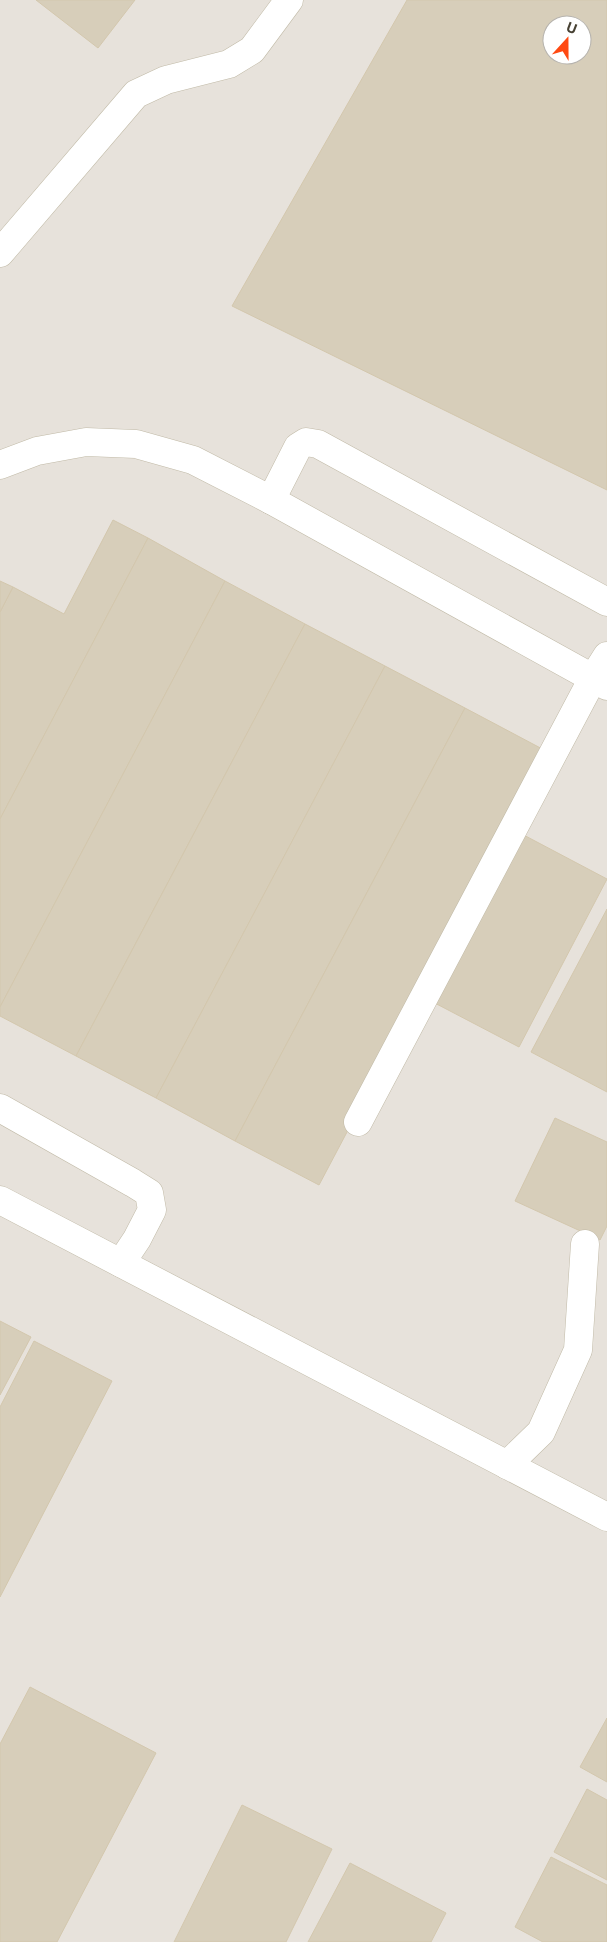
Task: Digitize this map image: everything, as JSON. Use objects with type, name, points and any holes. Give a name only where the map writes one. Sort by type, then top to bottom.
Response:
[{"type":"lane","points":[[0,253],[136,94],[166,80],[229,64],[252,50],[290,0]]},
{"type":"lane","points":[[0,465],[37,451],[86,442],[136,444],[193,460],[602,673],[358,1122]]},
{"type":"lane","points":[[271,500],[298,447],[306,442],[318,444],[607,602]]},
{"type":"lane","points":[[0,1108],[134,1183],[149,1194],[152,1210],[137,1239],[121,1263]]},
{"type":"lane","points":[[0,1200],[607,1518]]},
{"type":"lane","points":[[506,1465],[541,1432],[578,1350],[584,1244]]},
{"type":"shaded area","points":[[0,0],[607,0],[607,1942],[0,1942]]},
{"type":"building","points":[[36,0],[135,0],[98,48]]},
{"type":"building","points":[[407,0],[607,0],[607,490],[232,306]]},
{"type":"building","points":[[113,520],[148,538],[0,819],[0,612],[13,587],[64,614]]},
{"type":"building","points":[[148,538],[225,581],[0,1007],[0,819]]},
{"type":"building","points":[[0,581],[13,587],[0,612]]},
{"type":"building","points":[[225,581],[305,624],[76,1056],[0,1016],[0,1007]]},
{"type":"building","points":[[305,624],[385,666],[156,1098],[76,1056]]},
{"type":"building","points":[[385,666],[465,708],[235,1141],[156,1098]]},
{"type":"building","points":[[465,708],[548,752],[319,1185],[235,1141]]},
{"type":"building","points":[[518,832],[607,879],[519,1047],[429,1000]]},
{"type":"building","points":[[607,909],[607,1092],[531,1052]]},
{"type":"building","points":[[555,1118],[607,1142],[607,1226],[600,1240],[515,1201]]},
{"type":"building","points":[[0,1321],[31,1337],[0,1395]]},
{"type":"building","points":[[34,1341],[112,1381],[0,1597],[0,1407]]},
{"type":"building","points":[[30,1687],[156,1753],[57,1942],[0,1942],[0,1744]]},
{"type":"building","points":[[607,1718],[607,1782],[580,1767]]},
{"type":"building","points":[[587,1789],[607,1800],[607,1880],[554,1852]]},
{"type":"building","points":[[242,1805],[332,1849],[286,1942],[174,1942]]},
{"type":"building","points":[[551,1857],[607,1885],[607,1942],[543,1942],[515,1927]]},
{"type":"building","points":[[350,1863],[446,1913],[431,1942],[308,1942]]}]
